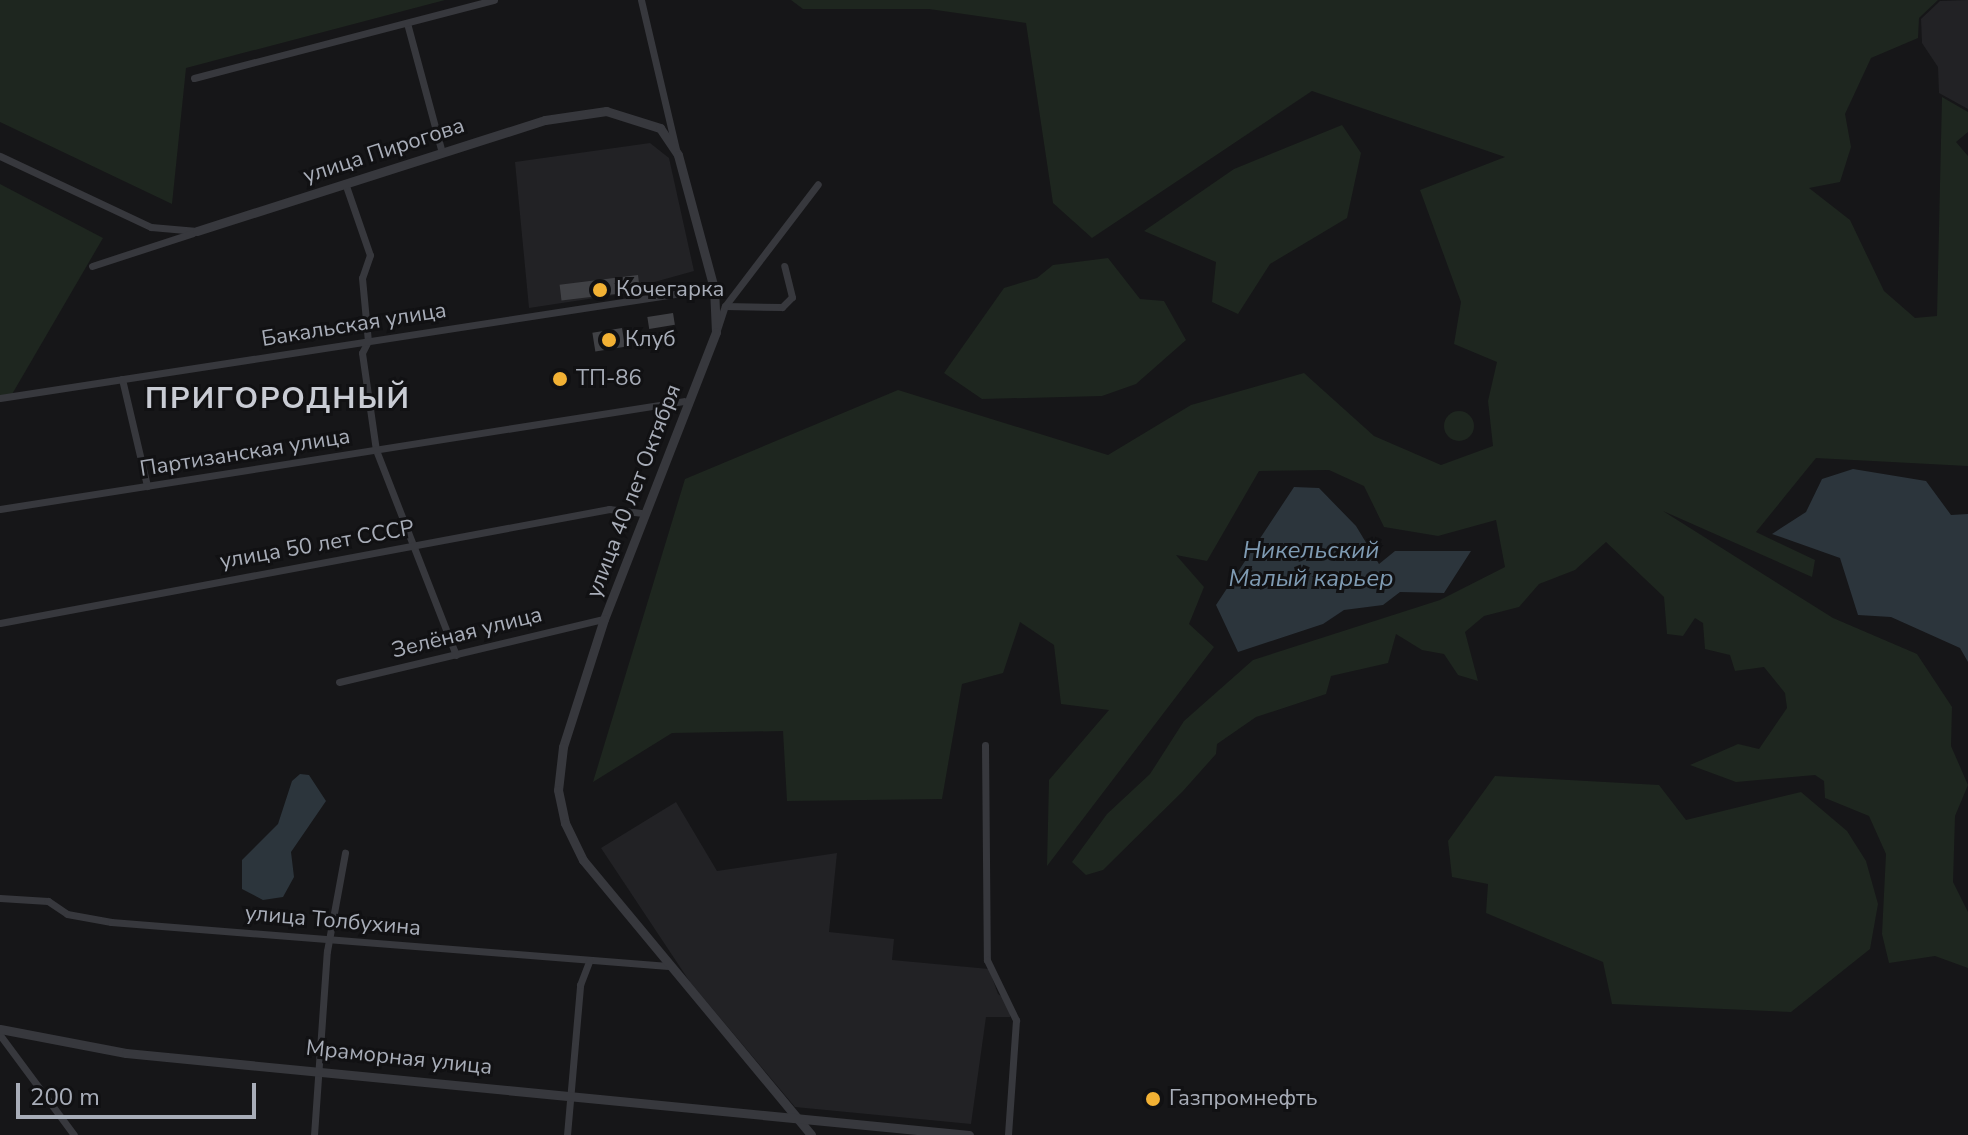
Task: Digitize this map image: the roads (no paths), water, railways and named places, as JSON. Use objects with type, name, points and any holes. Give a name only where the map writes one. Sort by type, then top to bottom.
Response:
[{"type":"street","points":[[194,78],[494,0]]},
{"type":"street","name":"улица 40 лет Октября","points":[[641,0],[714,288],[716,332],[684,401],[604,619],[563,747],[560,801],[583,860],[811,1135]]},
{"type":"street","points":[[407,23],[441,149]]},
{"type":"street","name":"улица Пирогова","points":[[92,266],[441,149],[545,120],[606,111],[660,128],[678,155]]},
{"type":"street","points":[[0,156],[151,227],[197,231]]},
{"type":"street","points":[[345,183],[370,255],[362,278],[368,341],[363,373],[376,450],[456,655]]},
{"type":"street","points":[[716,332],[725,306],[818,184]]},
{"type":"street","points":[[725,306],[782,307],[792,297],[784,266]]},
{"type":"street","name":"Бакальская улица","points":[[0,398],[714,288]]},
{"type":"street","points":[[122,379],[147,486]]},
{"type":"street","name":"Партизанская улица","points":[[0,509],[684,401]]},
{"type":"street","name":"улица 50 лет СССР","points":[[0,623],[609,509],[641,513]]},
{"type":"street","name":"Зелёная улица","points":[[339,682],[604,619]]},
{"type":"street","points":[[985,745],[987,960],[1016,1020],[1008,1135]]},
{"type":"street","points":[[314,1135],[316,1067],[345,853]]},
{"type":"street","name":"улица Толбухина","points":[[0,898],[48,901],[67,914],[111,922],[668,966]]},
{"type":"street","points":[[567,1135],[580,985],[589,961]]},
{"type":"street","name":"Мраморная улица","points":[[0,1029],[126,1053],[316,1067],[969,1135]]},
{"type":"street","points":[[0,1035],[74,1135]]},
{"type":"water","points":[[1853,469],[1926,481],[1951,515],[1968,514],[1968,662],[1960,648],[1891,617],[1858,615],[1840,558],[1772,534],[1806,512],[1822,479]]},
{"type":"water","name":"Никельский Малый карьер","points":[[1294,487],[1319,488],[1356,526],[1379,564],[1395,551],[1471,551],[1444,593],[1400,592],[1383,605],[1344,610],[1323,624],[1238,652],[1216,605]]},
{"type":"water","points":[[300,774],[309,775],[326,801],[291,852],[294,877],[283,897],[263,900],[242,889],[242,860],[278,824],[292,781]]},
{"type":"place","name":"Кочегарка","points":[[600,290]]},
{"type":"place","name":"Клуб","points":[[609,340]]},
{"type":"place","name":"ТП-86","points":[[560,379]]},
{"type":"place","name":"Газпромнефть","points":[[1153,1099]]},
{"type":"district","name":"ПРИГОРОДНЫЙ","points":[[278,399]]}]
